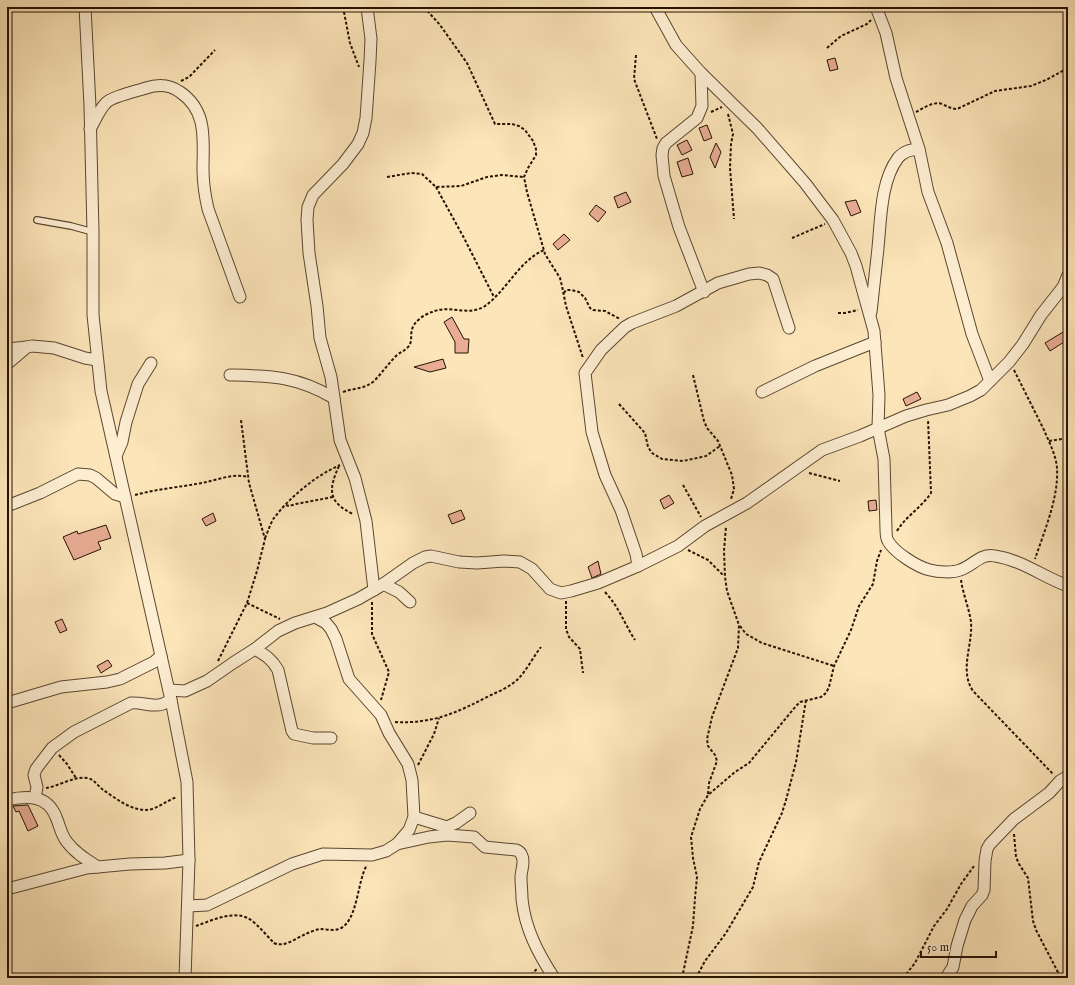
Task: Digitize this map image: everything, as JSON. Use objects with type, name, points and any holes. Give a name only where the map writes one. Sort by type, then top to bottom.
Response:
[{"type":"street","points":[[85,7],[93,232],[92,315],[101,391],[170,695],[188,795],[188,928],[183,977]]},
{"type":"street","points":[[367,7],[371,37],[366,118],[363,133],[358,144],[350,155],[335,173],[313,195],[308,207],[309,253],[320,338],[331,377],[338,430],[355,478],[366,521],[372,592]]},
{"type":"street","points":[[655,7],[676,45],[728,104],[757,128],[820,201],[833,220],[851,253],[869,313],[875,342],[879,395],[878,428],[884,459],[888,542],[896,551],[914,563],[930,570],[959,571],[981,557],[994,555],[1018,562],[1068,586]]},
{"type":"street","points":[[877,9],[886,33],[896,78],[919,149],[928,192],[947,243],[972,334],[990,381]]},
{"type":"street","points":[[701,73],[702,106],[697,118],[666,143],[663,148],[662,156],[664,176],[679,226],[704,292]]},
{"type":"street","points":[[90,129],[106,102],[112,98],[150,87],[166,85],[177,89],[193,102],[198,111],[202,124],[204,142],[203,171],[208,209],[240,296]]},
{"type":"street","points":[[869,313],[881,211],[891,169],[898,157],[906,151],[919,149]]},
{"type":"street","points":[[638,566],[636,554],[621,510],[605,475],[592,432],[585,373],[601,350],[625,327],[676,306],[718,283],[749,274],[759,272],[773,279],[789,328]]},
{"type":"street","points":[[98,867],[74,850],[63,835],[53,810],[36,794],[34,775],[36,769],[52,748],[74,732],[126,705],[136,702],[160,705],[170,695],[185,691],[207,681],[278,631],[295,623],[338,608],[372,592],[413,563],[431,556],[471,562],[520,562],[526,564],[532,569],[550,589],[556,592],[567,592],[598,583],[638,566],[678,546],[705,526],[747,503],[822,450],[860,436],[906,416],[948,405],[981,390],[1009,362],[1023,344],[1040,315],[1063,287],[1068,275]]},
{"type":"street","points":[[762,392],[815,366],[875,342]]},
{"type":"street","points":[[7,349],[36,346],[54,348],[85,358],[98,360]]},
{"type":"street","points":[[7,364],[27,347]]},
{"type":"street","points":[[116,456],[122,442],[126,422],[138,384],[151,363]]},
{"type":"street","points":[[230,375],[285,378],[312,387],[334,400]]},
{"type":"street","points":[[7,506],[40,493],[78,474],[90,475],[96,478],[115,494],[125,497]]},
{"type":"street","points":[[383,584],[399,592],[410,602]]},
{"type":"street","points":[[315,617],[326,623],[332,629],[349,679],[381,716],[389,733],[408,764],[412,780],[414,817],[405,836],[397,844]]},
{"type":"street","points":[[254,649],[269,657],[278,670],[292,731],[294,734],[313,738],[331,738]]},
{"type":"street","points":[[7,703],[61,687],[107,682],[120,679],[154,662],[161,656]]},
{"type":"street","points":[[946,978],[953,968],[957,946],[965,920],[972,906],[982,895],[984,890],[987,849],[995,838],[1014,819],[1049,793],[1064,779]]},
{"type":"street","points":[[7,800],[36,794]]},
{"type":"street","points":[[414,817],[447,827],[456,823],[470,813]]},
{"type":"street","points":[[188,906],[207,905],[274,872],[307,858],[323,854],[372,855],[378,854],[397,844],[430,837],[470,836],[477,838],[485,847],[519,851],[523,856],[521,877],[522,899],[526,924],[532,939],[554,978]]},
{"type":"street","points":[[7,889],[67,873],[98,867],[189,860]]},
{"type":"lane","points":[[37,220],[71,226],[93,232]]},
{"type":"path","points":[[342,7],[350,43],[360,71]]},
{"type":"path","points":[[424,7],[440,25],[467,63],[495,124],[516,125],[525,130],[530,136],[536,149],[536,155],[524,177],[527,192],[547,260],[560,278],[566,306],[582,357],[585,373]]},
{"type":"path","points":[[827,48],[841,36],[867,24],[877,9]]},
{"type":"path","points":[[166,85],[189,77],[215,50]]},
{"type":"path","points":[[636,55],[634,79],[655,133],[663,148]]},
{"type":"path","points":[[908,116],[934,103],[942,104],[952,109],[957,109],[995,91],[1031,86],[1068,68]]},
{"type":"path","points":[[697,118],[728,104],[733,134],[730,168],[734,219]]},
{"type":"path","points":[[387,177],[411,173],[422,174],[433,186],[436,187],[455,220],[494,297]]},
{"type":"path","points":[[436,187],[460,186],[487,177],[502,175],[524,177]]},
{"type":"path","points":[[792,238],[818,228],[833,220]]},
{"type":"path","points":[[334,400],[344,391],[370,385],[398,354],[409,346],[413,326],[430,312],[446,308],[475,311],[494,297],[533,255],[544,250]]},
{"type":"path","points":[[564,294],[566,290],[579,292],[585,298],[592,310],[605,311],[612,316],[632,323]]},
{"type":"path","points":[[838,313],[869,313]]},
{"type":"path","points":[[1009,362],[1049,441],[1057,467],[1056,489],[1045,530],[1032,568]]},
{"type":"path","points":[[693,375],[704,421],[707,428],[718,440],[734,483],[732,495],[724,516],[726,529],[724,551],[727,591],[739,625],[746,634],[762,643],[834,666]]},
{"type":"path","points":[[620,404],[645,433],[648,447],[652,453],[662,459],[683,461],[706,456],[720,446]]},
{"type":"path","points":[[682,978],[693,926],[697,876],[691,846],[691,837],[700,809],[708,795],[735,772],[749,763],[796,706],[806,700],[821,697],[826,693],[834,666],[851,630],[859,606],[873,584],[879,555],[901,524],[927,499],[931,493],[929,430],[926,410]]},
{"type":"path","points":[[241,420],[249,484],[265,539]]},
{"type":"path","points":[[1049,441],[1068,438]]},
{"type":"path","points":[[345,452],[332,486],[335,501],[342,509],[366,521]]},
{"type":"path","points":[[218,662],[247,603],[265,539],[274,519],[312,480],[340,465]]},
{"type":"path","points":[[794,470],[812,473],[840,481]]},
{"type":"path","points":[[125,497],[130,498],[147,492],[215,479],[235,476],[248,477]]},
{"type":"path","points":[[683,485],[705,526]]},
{"type":"path","points":[[286,505],[289,506],[334,497]]},
{"type":"path","points":[[678,546],[702,556],[715,565],[725,577]]},
{"type":"path","points":[[959,571],[962,590],[971,622],[967,666],[967,679],[969,685],[973,691],[1064,779]]},
{"type":"path","points":[[598,583],[617,605],[624,622],[635,640]]},
{"type":"path","points":[[372,592],[372,634],[389,672],[381,716],[411,722],[439,718],[461,710],[511,685],[521,676],[540,646]]},
{"type":"path","points":[[567,592],[565,615],[566,629],[569,637],[580,650],[583,673]]},
{"type":"path","points":[[247,603],[279,619],[295,623]]},
{"type":"path","points":[[708,795],[709,783],[717,761],[715,755],[708,746],[707,739],[712,717],[738,648],[739,625]]},
{"type":"path","points":[[696,978],[705,961],[726,933],[753,887],[759,862],[782,813],[786,800],[796,762],[806,700]]},
{"type":"path","points":[[412,780],[434,734],[439,718]]},
{"type":"path","points":[[52,748],[67,764],[76,779]]},
{"type":"path","points":[[36,794],[76,779],[88,778],[92,779],[99,787],[123,802],[138,809],[152,809],[171,799],[188,795]]},
{"type":"path","points":[[1014,819],[1016,856],[1028,878],[1033,921],[1042,944],[1061,978]]},
{"type":"path","points":[[188,928],[236,915],[250,919],[274,943],[278,945],[285,944],[313,931],[340,928],[345,924],[352,913],[364,870],[371,860],[378,854]]},
{"type":"path","points":[[903,978],[915,963],[934,926],[947,909],[961,884],[975,865]]},
{"type":"path","points":[[527,978],[545,964]]},
{"type":"path","points":[[296,978],[302,975]]},
{"type":"building","points":[[835,58],[838,69],[830,71],[827,60]]},
{"type":"building","points":[[707,125],[712,138],[704,141],[699,128]]},
{"type":"building","points":[[687,140],[692,150],[682,155],[677,145]]},
{"type":"building","points":[[716,143],[721,152],[715,168],[710,157]]},
{"type":"building","points":[[688,158],[693,174],[682,177],[677,162]]},
{"type":"building","points":[[626,192],[631,202],[618,208],[614,197]]},
{"type":"building","points":[[856,200],[861,212],[851,216],[845,202]]},
{"type":"building","points":[[596,205],[606,212],[598,222],[589,214]]},
{"type":"building","points":[[564,234],[570,240],[558,250],[553,244]]},
{"type":"building","points":[[452,317],[464,339],[469,339],[468,353],[455,353],[455,342],[444,322]]},
{"type":"building","points":[[1068,329],[1064,342],[1050,351],[1045,343]]},
{"type":"building","points":[[443,359],[446,368],[430,372],[414,367]]},
{"type":"building","points":[[917,392],[921,399],[906,406],[903,399]]},
{"type":"building","points":[[669,495],[674,503],[664,509],[660,500]]},
{"type":"building","points":[[876,500],[877,510],[869,511],[868,501]]},
{"type":"building","points":[[461,510],[465,519],[452,524],[448,515]]},
{"type":"building","points":[[213,513],[216,521],[206,526],[202,519]]},
{"type":"building","points":[[106,525],[111,538],[98,542],[101,549],[74,560],[63,537],[77,531],[78,534]]},
{"type":"building","points":[[598,561],[601,574],[592,578],[588,567]]},
{"type":"building","points":[[62,619],[67,630],[60,633],[55,622]]},
{"type":"building","points":[[108,660],[112,666],[101,673],[97,666]]},
{"type":"building","points":[[28,805],[38,826],[28,831],[19,811],[16,812],[13,806]]}]
